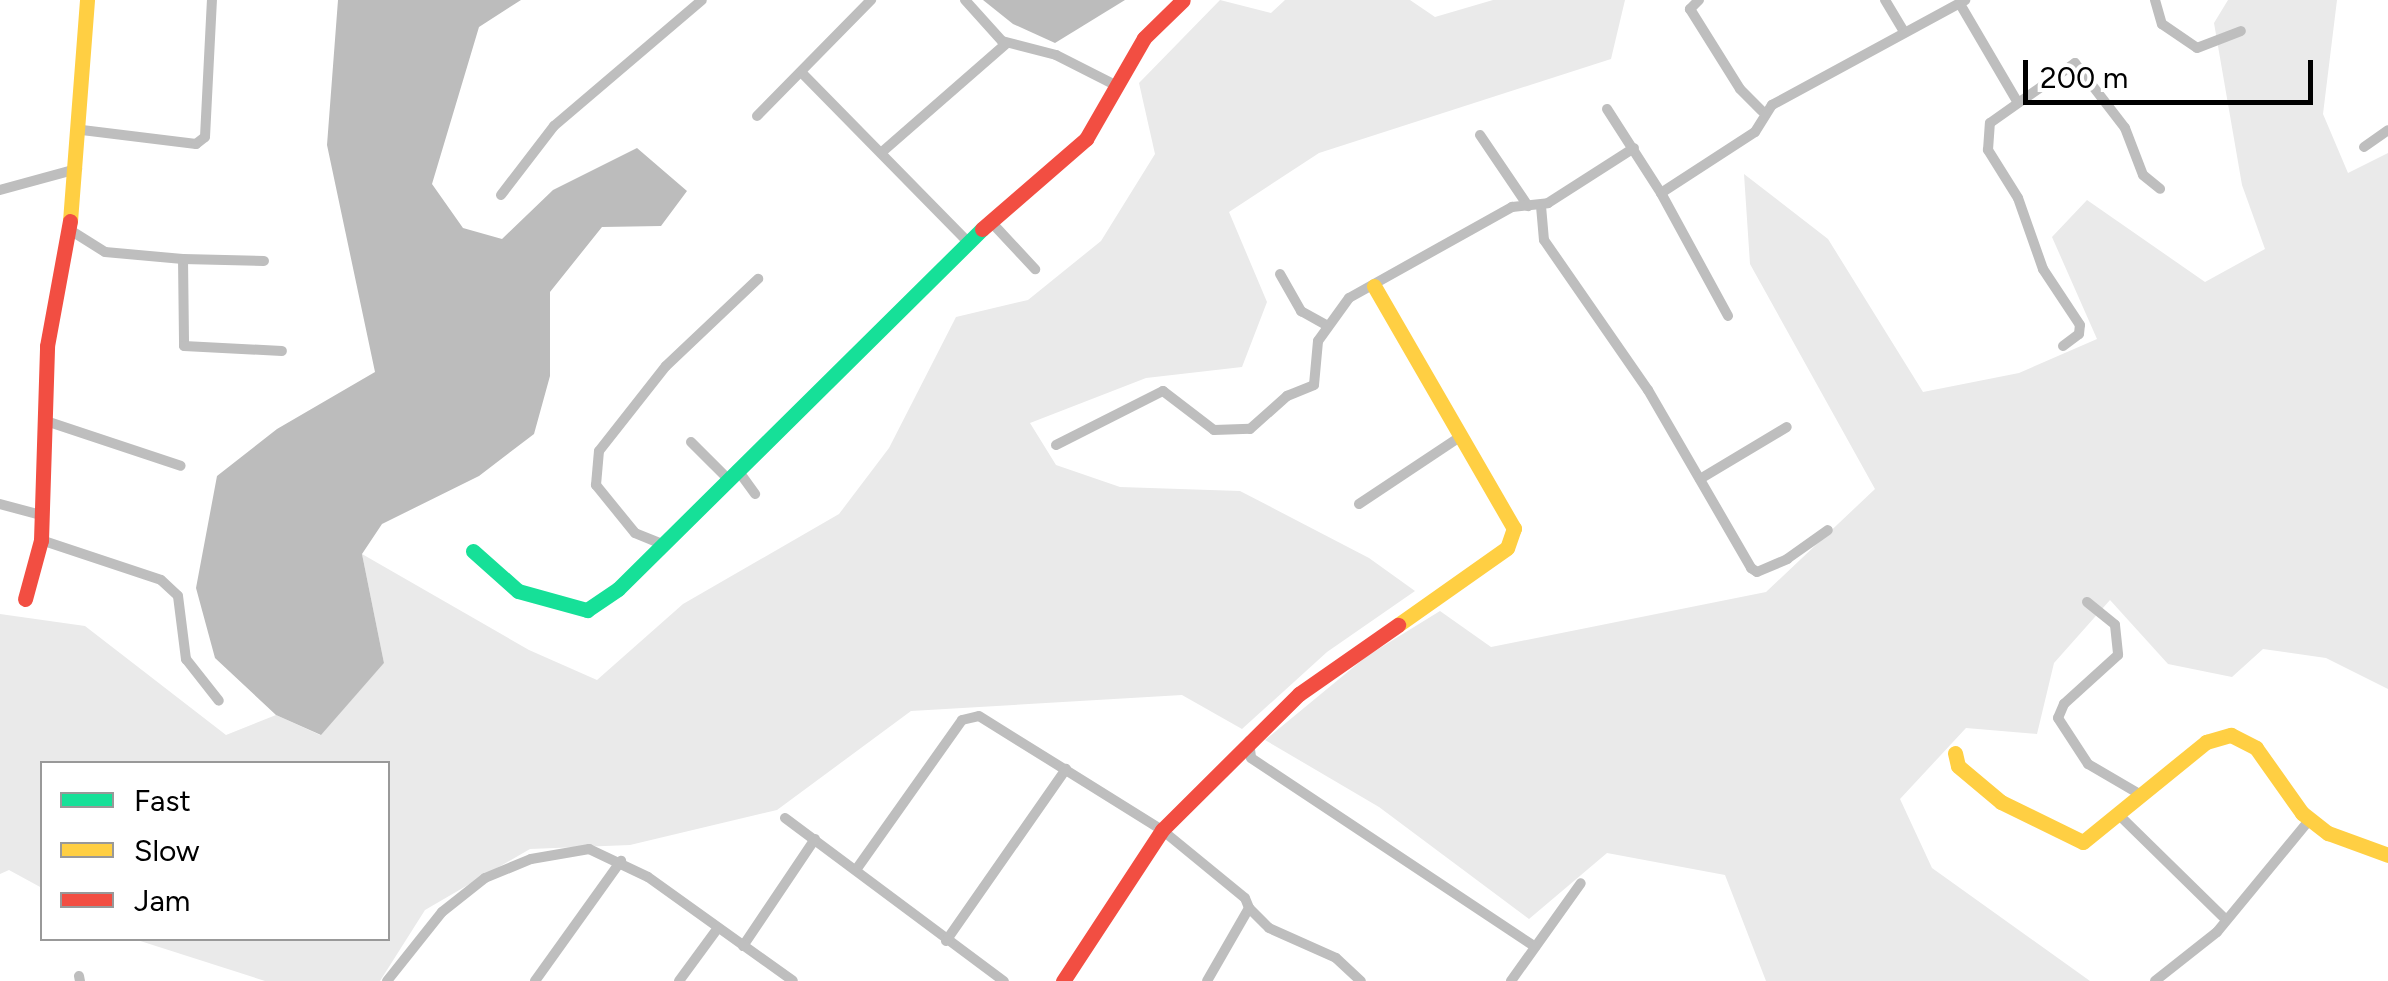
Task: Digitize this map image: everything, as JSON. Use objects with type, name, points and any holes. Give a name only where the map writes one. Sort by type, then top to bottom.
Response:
[{"type":"street","points":[[24,599],[41,540],[46,346],[70,230],[82,130],[87,0]]},
{"type":"street","points":[[82,130],[196,144],[205,137],[212,0]]},
{"type":"street","points":[[501,195],[554,126],[702,0]]},
{"type":"street","points":[[757,116],[871,0]]},
{"type":"street","points":[[965,0],[1007,43],[1056,56],[1117,86]]},
{"type":"street","points":[[474,552],[532,599],[577,611],[618,590],[732,473],[993,224],[1040,172],[1086,139],[1144,38],[1183,0]]},
{"type":"street","points":[[1699,0],[1690,9],[1740,89],[1762,111]]},
{"type":"street","points":[[1885,0],[1904,32]]},
{"type":"street","points":[[2155,0],[2162,24],[2197,48],[2241,31]]},
{"type":"street","points":[[1661,194],[1755,132],[1762,111],[1962,2],[2017,101]]},
{"type":"street","points":[[882,152],[1007,43]]},
{"type":"street","points":[[2063,346],[2079,334],[2080,324],[2043,268],[2018,198],[1986,145],[1990,123],[2074,63],[2125,128],[2143,175],[2160,189]]},
{"type":"street","points":[[801,72],[970,244]]},
{"type":"street","points":[[1607,109],[1661,194],[1728,316]]},
{"type":"street","points":[[2364,147],[2388,130]]},
{"type":"street","points":[[1480,135],[1528,206]]},
{"type":"street","points":[[1056,445],[1164,391],[1214,430],[1250,429],[1287,396],[1314,385],[1315,352],[1326,325],[1343,302],[1512,208],[1541,206],[1634,148]]},
{"type":"street","points":[[0,190],[77,169]]},
{"type":"street","points":[[1541,206],[1544,240],[1757,572],[1828,530]]},
{"type":"street","points":[[993,224],[1035,269]]},
{"type":"street","points":[[70,230],[105,252],[264,261]]},
{"type":"street","points":[[183,259],[184,346],[282,351]]},
{"type":"street","points":[[1280,274],[1301,311],[1326,325]]},
{"type":"street","points":[[662,544],[636,533],[596,485],[600,451],[666,366],[758,280]]},
{"type":"street","points":[[1063,981],[1162,830],[1249,741],[1298,694],[1508,548],[1514,528],[1457,439],[1374,286]]},
{"type":"street","points":[[42,420],[181,466]]},
{"type":"street","points":[[1700,479],[1787,428]]},
{"type":"street","points":[[1359,504],[1457,439]]},
{"type":"street","points":[[691,442],[756,494]]},
{"type":"street","points":[[0,504],[41,515]]},
{"type":"street","points":[[41,540],[162,580],[178,596],[186,659],[219,701]]},
{"type":"street","points":[[2087,602],[2115,625],[2118,655],[2064,704],[2059,721],[2104,779],[2144,796]]},
{"type":"street","points":[[858,867],[962,720],[979,716],[1162,830],[1232,884],[1268,928],[1336,958],[1361,981]]},
{"type":"street","points":[[1955,753],[1958,766],[2001,802],[2068,839],[2088,840],[2206,742],[2231,735],[2256,748],[2310,819],[2328,833],[2388,854]]},
{"type":"street","points":[[1249,741],[1251,758],[1535,947]]},
{"type":"street","points":[[946,941],[1066,769]]},
{"type":"street","points":[[2120,816],[2223,917]]},
{"type":"street","points":[[785,818],[858,867],[946,941],[1004,981]]},
{"type":"street","points":[[2155,981],[2218,932],[2223,917],[2262,883],[2310,819]]},
{"type":"street","points":[[743,946],[815,840]]},
{"type":"street","points":[[387,981],[442,912],[485,878],[567,850],[590,849],[621,861],[792,981]]},
{"type":"street","points":[[535,981],[621,861]]},
{"type":"street","points":[[1511,981],[1581,883]]},
{"type":"street","points":[[1207,981],[1248,908]]},
{"type":"street","points":[[679,981],[718,928]]},
{"type":"shaded area","points":[[338,0],[521,0],[479,27],[432,184],[463,228],[502,239],[553,190],[637,148],[687,191],[661,226],[602,227],[550,292],[550,376],[534,434],[479,476],[382,524],[362,554],[384,663],[321,735],[276,715],[215,658],[196,588],[217,476],[277,429],[375,372],[327,145]]},
{"type":"shaded area","points":[[983,0],[1125,0],[1055,43],[1013,24]]},
{"type":"shaded area","points":[[1220,0],[1271,13],[1285,0],[1410,0],[1435,17],[1493,0],[1625,0],[1611,59],[1319,153],[1229,212],[1267,302],[1242,367],[1146,378],[1030,423],[1056,465],[1120,487],[1240,491],[1369,558],[1415,591],[1327,652],[1242,729],[1182,695],[911,711],[777,810],[630,845],[530,849],[425,910],[380,981],[265,981],[140,941],[390,941],[390,761],[40,761],[40,887],[9,870],[0,874],[0,614],[85,626],[226,735],[276,715],[320,735],[384,663],[362,554],[529,650],[597,680],[683,604],[839,514],[889,448],[956,317],[1028,300],[1101,241],[1155,154],[1139,83]]},
{"type":"shaded area","points":[[2228,0],[2337,0],[2323,114],[2348,173],[2388,153],[2388,689],[2326,658],[2263,649],[2232,677],[2168,664],[2110,600],[2054,663],[2037,734],[1966,728],[1900,799],[1932,868],[2090,981],[1766,981],[1725,875],[1607,853],[1529,919],[1379,807],[1265,740],[1367,656],[1440,611],[1491,647],[1766,592],[1875,489],[1750,264],[1744,174],[1828,239],[1923,392],[2019,373],[2097,339],[2052,237],[2087,200],[2205,282],[2265,249],[2242,185],[2214,23]]},
{"type":"traffic: fast","points":[[473,551],[518,591],[587,610],[618,589],[982,229]]},
{"type":"traffic: slow","points":[[70,221],[87,0]]},
{"type":"traffic: slow","points":[[1374,286],[1514,528],[1507,548],[1398,625]]},
{"type":"traffic: slow","points":[[1955,753],[1958,766],[2001,802],[2083,842],[2206,742],[2231,735],[2256,748],[2302,813],[2328,833],[2388,855]]},
{"type":"traffic: jam","points":[[982,229],[1086,139],[1144,38],[1183,0]]},
{"type":"traffic: jam","points":[[25,599],[41,540],[47,346],[70,221]]},
{"type":"traffic: jam","points":[[1063,981],[1162,830],[1299,694],[1398,625]]}]
